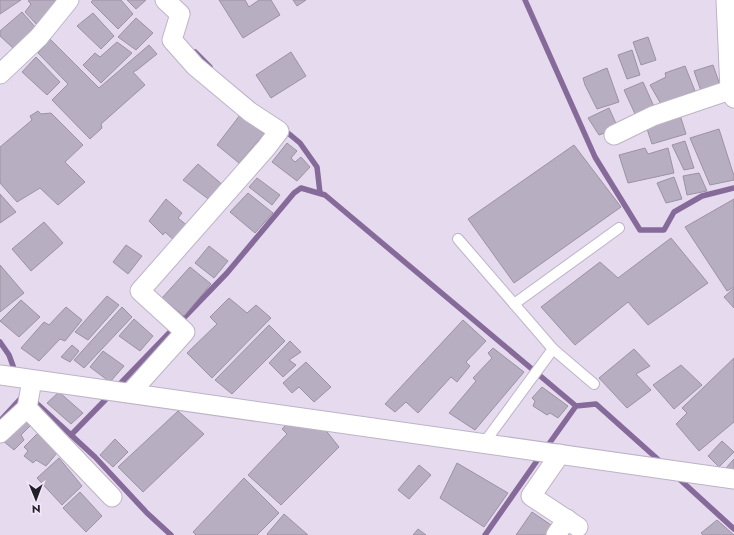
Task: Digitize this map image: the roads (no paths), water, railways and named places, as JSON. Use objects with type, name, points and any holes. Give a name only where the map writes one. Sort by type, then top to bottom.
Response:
[{"type":"street","points":[[0,74],[39,37],[69,0]]},
{"type":"street","points":[[131,392],[185,332],[140,291],[266,148],[279,131],[250,112],[195,66],[172,40],[180,14],[164,0]]},
{"type":"street","points":[[614,135],[653,116],[732,94],[726,0]]},
{"type":"street","points":[[21,388],[131,392],[734,479]]},
{"type":"street","points":[[0,433],[21,388]]},
{"type":"street","points":[[21,388],[112,497]]},
{"type":"street","points":[[548,452],[531,496],[573,523],[556,535]]},
{"type":"lane","points":[[514,304],[619,228]]},
{"type":"lane","points":[[458,239],[553,349],[594,384]]},
{"type":"lane","points":[[484,443],[553,349]]},
{"type":"waterway","points":[[525,0],[595,157],[640,230],[664,230],[674,212],[702,196],[734,188]]},
{"type":"waterway","points":[[195,52],[210,67]]},
{"type":"waterway","points":[[282,128],[300,143],[317,167],[320,193]]},
{"type":"waterway","points":[[117,387],[227,273],[294,193],[301,188],[325,195],[576,406]]},
{"type":"waterway","points":[[0,342],[9,355],[16,374]]},
{"type":"waterway","points":[[71,435],[110,395]]},
{"type":"waterway","points":[[2,419],[23,396]]},
{"type":"waterway","points":[[33,400],[95,457],[147,513],[171,535]]},
{"type":"waterway","points":[[546,448],[576,406],[596,404],[662,463]]},
{"type":"waterway","points":[[485,535],[541,455]]},
{"type":"waterway","points":[[676,476],[734,529]]}]
